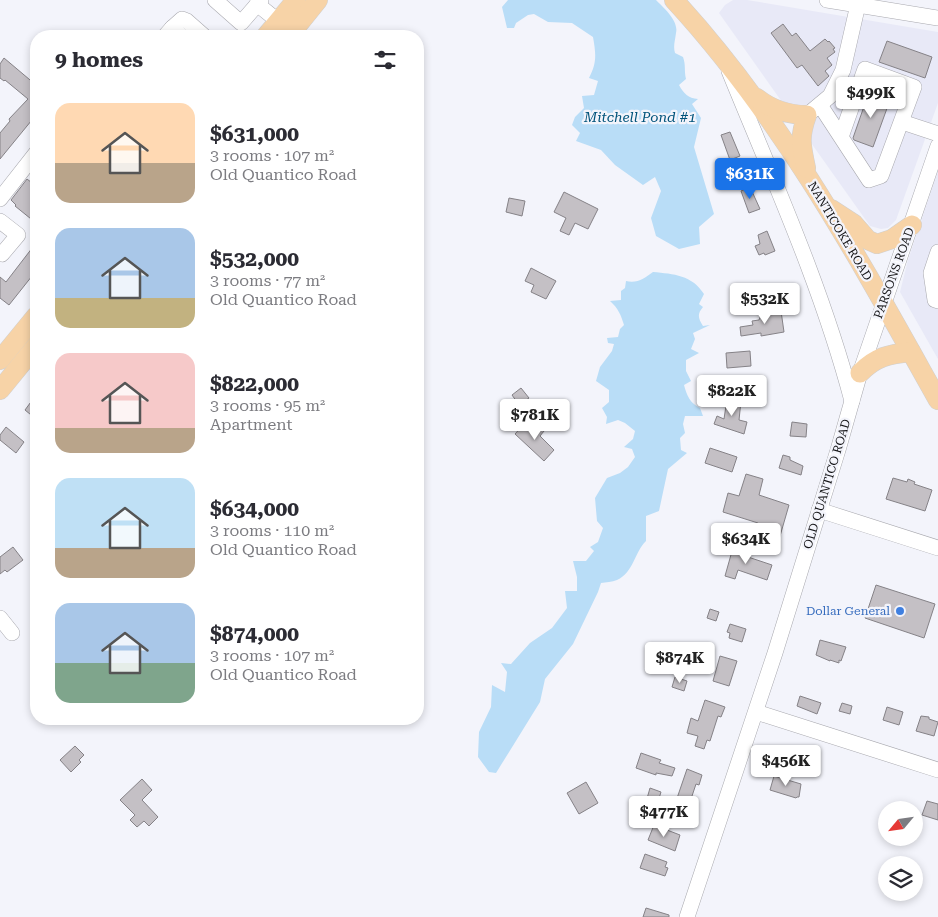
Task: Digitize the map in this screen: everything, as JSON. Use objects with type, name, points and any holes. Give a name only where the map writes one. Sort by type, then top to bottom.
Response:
[{"type":"main road","points":[[284,29],[296,0]]},
{"type":"main road","points":[[284,29],[318,0]]},
{"type":"main road","name":"NANTICOKE ROAD","points":[[674,0],[751,92],[809,179],[884,303],[938,400]]},
{"type":"main road","points":[[751,92],[765,104],[780,111],[795,115],[814,110]]},
{"type":"main road","points":[[809,179],[801,146],[801,130],[814,110]]},
{"type":"main road","points":[[824,204],[854,224],[868,240],[877,244],[892,239],[912,225]]},
{"type":"main road","points":[[3,351],[30,322]]},
{"type":"main road","points":[[860,373],[868,364],[880,358],[891,354],[911,352]]},
{"type":"main road","points":[[0,390],[30,353]]},
{"type":"street","points":[[215,0],[241,23],[259,2],[284,29]]},
{"type":"street","points":[[827,0],[859,3],[938,18]]},
{"type":"street","points":[[845,60],[914,87],[882,176],[869,180],[841,137],[814,110],[830,96],[843,70],[845,60],[859,3]]},
{"type":"street","points":[[175,30],[182,19],[197,30]]},
{"type":"street","points":[[722,56],[783,202],[825,314],[852,401]]},
{"type":"street","points":[[841,137],[865,69]]},
{"type":"street","points":[[902,122],[938,134]]},
{"type":"street","name":"PARSONS ROAD","points":[[852,401],[912,225],[931,192],[938,146]]},
{"type":"street","points":[[0,199],[30,164]]},
{"type":"street","points":[[0,221],[18,236],[2,254],[0,253]]},
{"type":"street","points":[[937,261],[931,273],[936,300],[938,301]]},
{"type":"street","name":"OLD QUANTICO ROAD","points":[[687,917],[756,712],[852,401]]},
{"type":"street","points":[[819,510],[938,548]]},
{"type":"street","points":[[0,618],[12,633]]},
{"type":"street","points":[[756,712],[938,770]]},
{"type":"shaded area","points":[[733,0],[747,0],[938,32],[938,103],[896,220],[888,228],[881,229],[870,226],[719,13],[725,5]]},
{"type":"shaded area","points":[[938,171],[938,359],[900,292],[908,260]]},
{"type":"water","name":"Mitchell Pond #1","points":[[508,0],[656,0],[670,15],[676,28],[675,53],[683,57],[684,63],[686,79],[679,85],[687,95],[698,99],[692,104],[701,118],[694,147],[714,214],[699,227],[700,244],[679,249],[656,236],[651,218],[661,191],[655,177],[643,185],[615,165],[601,150],[576,141],[580,133],[572,125],[575,117],[584,108],[582,96],[594,95],[598,81],[589,78],[595,58],[593,37],[572,23],[548,22],[534,14],[528,15],[516,23],[514,28],[507,28],[502,7]]},
{"type":"water","points":[[653,272],[688,279],[704,294],[699,304],[703,307],[699,318],[703,326],[710,325],[693,333],[695,339],[691,349],[699,353],[686,360],[686,371],[691,381],[684,385],[689,399],[700,408],[703,416],[685,416],[683,424],[685,433],[680,438],[681,450],[687,453],[668,469],[659,511],[646,516],[646,541],[623,577],[611,582],[601,583],[573,644],[545,679],[540,702],[496,773],[489,772],[478,757],[479,732],[491,707],[492,685],[505,692],[507,672],[501,663],[511,664],[530,643],[552,628],[567,608],[565,591],[577,591],[577,577],[573,561],[586,561],[594,551],[590,547],[598,542],[603,528],[597,521],[595,498],[607,478],[620,473],[628,467],[635,457],[632,449],[624,447],[633,439],[635,431],[618,420],[606,424],[607,417],[602,408],[609,402],[609,390],[596,381],[600,367],[612,351],[614,344],[608,343],[607,338],[618,337],[620,329],[624,325],[619,312],[610,301],[621,300],[621,291],[625,288],[626,281],[637,281]]},
{"type":"building","points":[[783,24],[792,36],[796,33],[810,51],[825,39],[835,48],[833,49],[835,52],[827,58],[832,65],[825,71],[829,76],[818,86],[802,65],[797,68],[771,33]]},
{"type":"building","points":[[887,41],[932,57],[925,78],[879,62]]},
{"type":"building","points":[[4,58],[30,80],[30,122],[0,159],[0,133],[10,121],[9,119],[28,99],[0,78],[0,64]]},
{"type":"building","points":[[869,92],[890,100],[873,147],[853,138]]},
{"type":"building","points":[[730,132],[740,156],[730,160],[721,135]]},
{"type":"building","points":[[27,179],[30,181],[30,218],[15,206],[11,200]]},
{"type":"building","points":[[750,187],[760,209],[749,213],[741,191]]},
{"type":"building","points":[[564,192],[598,209],[588,229],[575,223],[569,235],[560,231],[566,218],[554,212]]},
{"type":"building","points":[[509,198],[525,201],[522,216],[506,212]]},
{"type":"building","points":[[767,231],[775,251],[759,255],[755,246],[760,244],[758,235]]},
{"type":"building","points":[[30,251],[30,279],[9,305],[0,298],[0,277],[6,282]]},
{"type":"building","points":[[531,268],[556,281],[546,299],[531,292],[534,285],[525,281]]},
{"type":"building","points":[[781,311],[784,332],[761,336],[761,333],[741,336],[740,327],[753,325],[752,321],[759,320],[761,315]]},
{"type":"building","points":[[750,351],[751,366],[727,368],[726,353]]},
{"type":"building","points":[[521,388],[529,398],[519,405],[512,395]]},
{"type":"building","points":[[727,399],[741,401],[739,420],[747,422],[744,434],[714,424],[717,416],[724,419]]},
{"type":"building","points":[[30,403],[30,414],[25,410]]},
{"type":"building","points":[[792,422],[807,424],[806,437],[790,436]]},
{"type":"building","points":[[525,423],[533,430],[538,425],[544,431],[540,436],[554,450],[544,461],[515,434]]},
{"type":"building","points":[[6,427],[24,442],[16,453],[0,440],[0,435]]},
{"type":"building","points":[[710,448],[737,457],[732,472],[705,463]]},
{"type":"building","points":[[783,455],[790,457],[790,460],[803,466],[801,475],[779,468]]},
{"type":"building","points":[[746,474],[763,479],[759,495],[789,505],[778,543],[754,537],[758,523],[723,512],[728,493],[739,496]]},
{"type":"building","points":[[893,478],[907,482],[908,479],[915,482],[914,484],[932,490],[925,511],[886,499]]},
{"type":"building","points":[[734,544],[744,548],[742,555],[772,565],[767,580],[738,570],[735,579],[725,576]]},
{"type":"building","points":[[13,547],[23,560],[7,572],[5,570],[0,574],[0,557]]},
{"type":"building","name":"Dollar General","points":[[876,585],[935,604],[924,638],[865,618]]},
{"type":"building","points":[[710,609],[719,612],[716,621],[707,618]]},
{"type":"building","points":[[730,624],[746,629],[742,642],[729,638],[730,633],[727,632]]},
{"type":"building","points":[[820,640],[846,647],[839,663],[816,655]]},
{"type":"building","points":[[720,656],[737,661],[729,686],[713,681]]},
{"type":"building","points":[[675,677],[687,681],[684,691],[672,687]]},
{"type":"building","points":[[800,696],[821,703],[817,714],[797,706]]},
{"type":"building","points":[[705,700],[725,707],[721,717],[718,716],[710,741],[707,740],[704,749],[695,746],[698,736],[687,733],[691,718],[698,721]]},
{"type":"building","points":[[842,703],[852,706],[850,714],[839,711]]},
{"type":"building","points":[[887,707],[903,712],[899,725],[883,720]]},
{"type":"building","points":[[921,716],[929,717],[929,719],[938,722],[934,736],[916,731]]},
{"type":"building","points":[[75,746],[84,755],[79,760],[81,762],[71,772],[60,760]]},
{"type":"building","points":[[641,753],[661,760],[659,763],[675,768],[672,776],[656,773],[656,775],[636,768]]},
{"type":"building","points":[[687,769],[702,775],[699,785],[696,784],[691,799],[694,800],[690,812],[674,807]]},
{"type":"building","points":[[774,776],[801,784],[799,797],[796,798],[770,790]]},
{"type":"building","points":[[142,779],[152,790],[142,800],[158,817],[149,826],[144,821],[137,827],[130,820],[135,815],[120,800]]},
{"type":"building","points":[[586,782],[598,803],[579,814],[567,793]]},
{"type":"building","points":[[650,788],[661,792],[652,821],[639,816],[641,808],[644,809]]},
{"type":"building","points":[[927,801],[938,804],[938,820],[923,815]]},
{"type":"building","points":[[654,825],[680,835],[675,851],[648,840]]},
{"type":"building","points":[[645,854],[667,862],[665,867],[668,868],[665,876],[640,868]]},
{"type":"building","points":[[646,908],[669,915],[669,917],[643,917]]},
{"type":"place","name":"Dollar General","points":[[900,611]]}]
